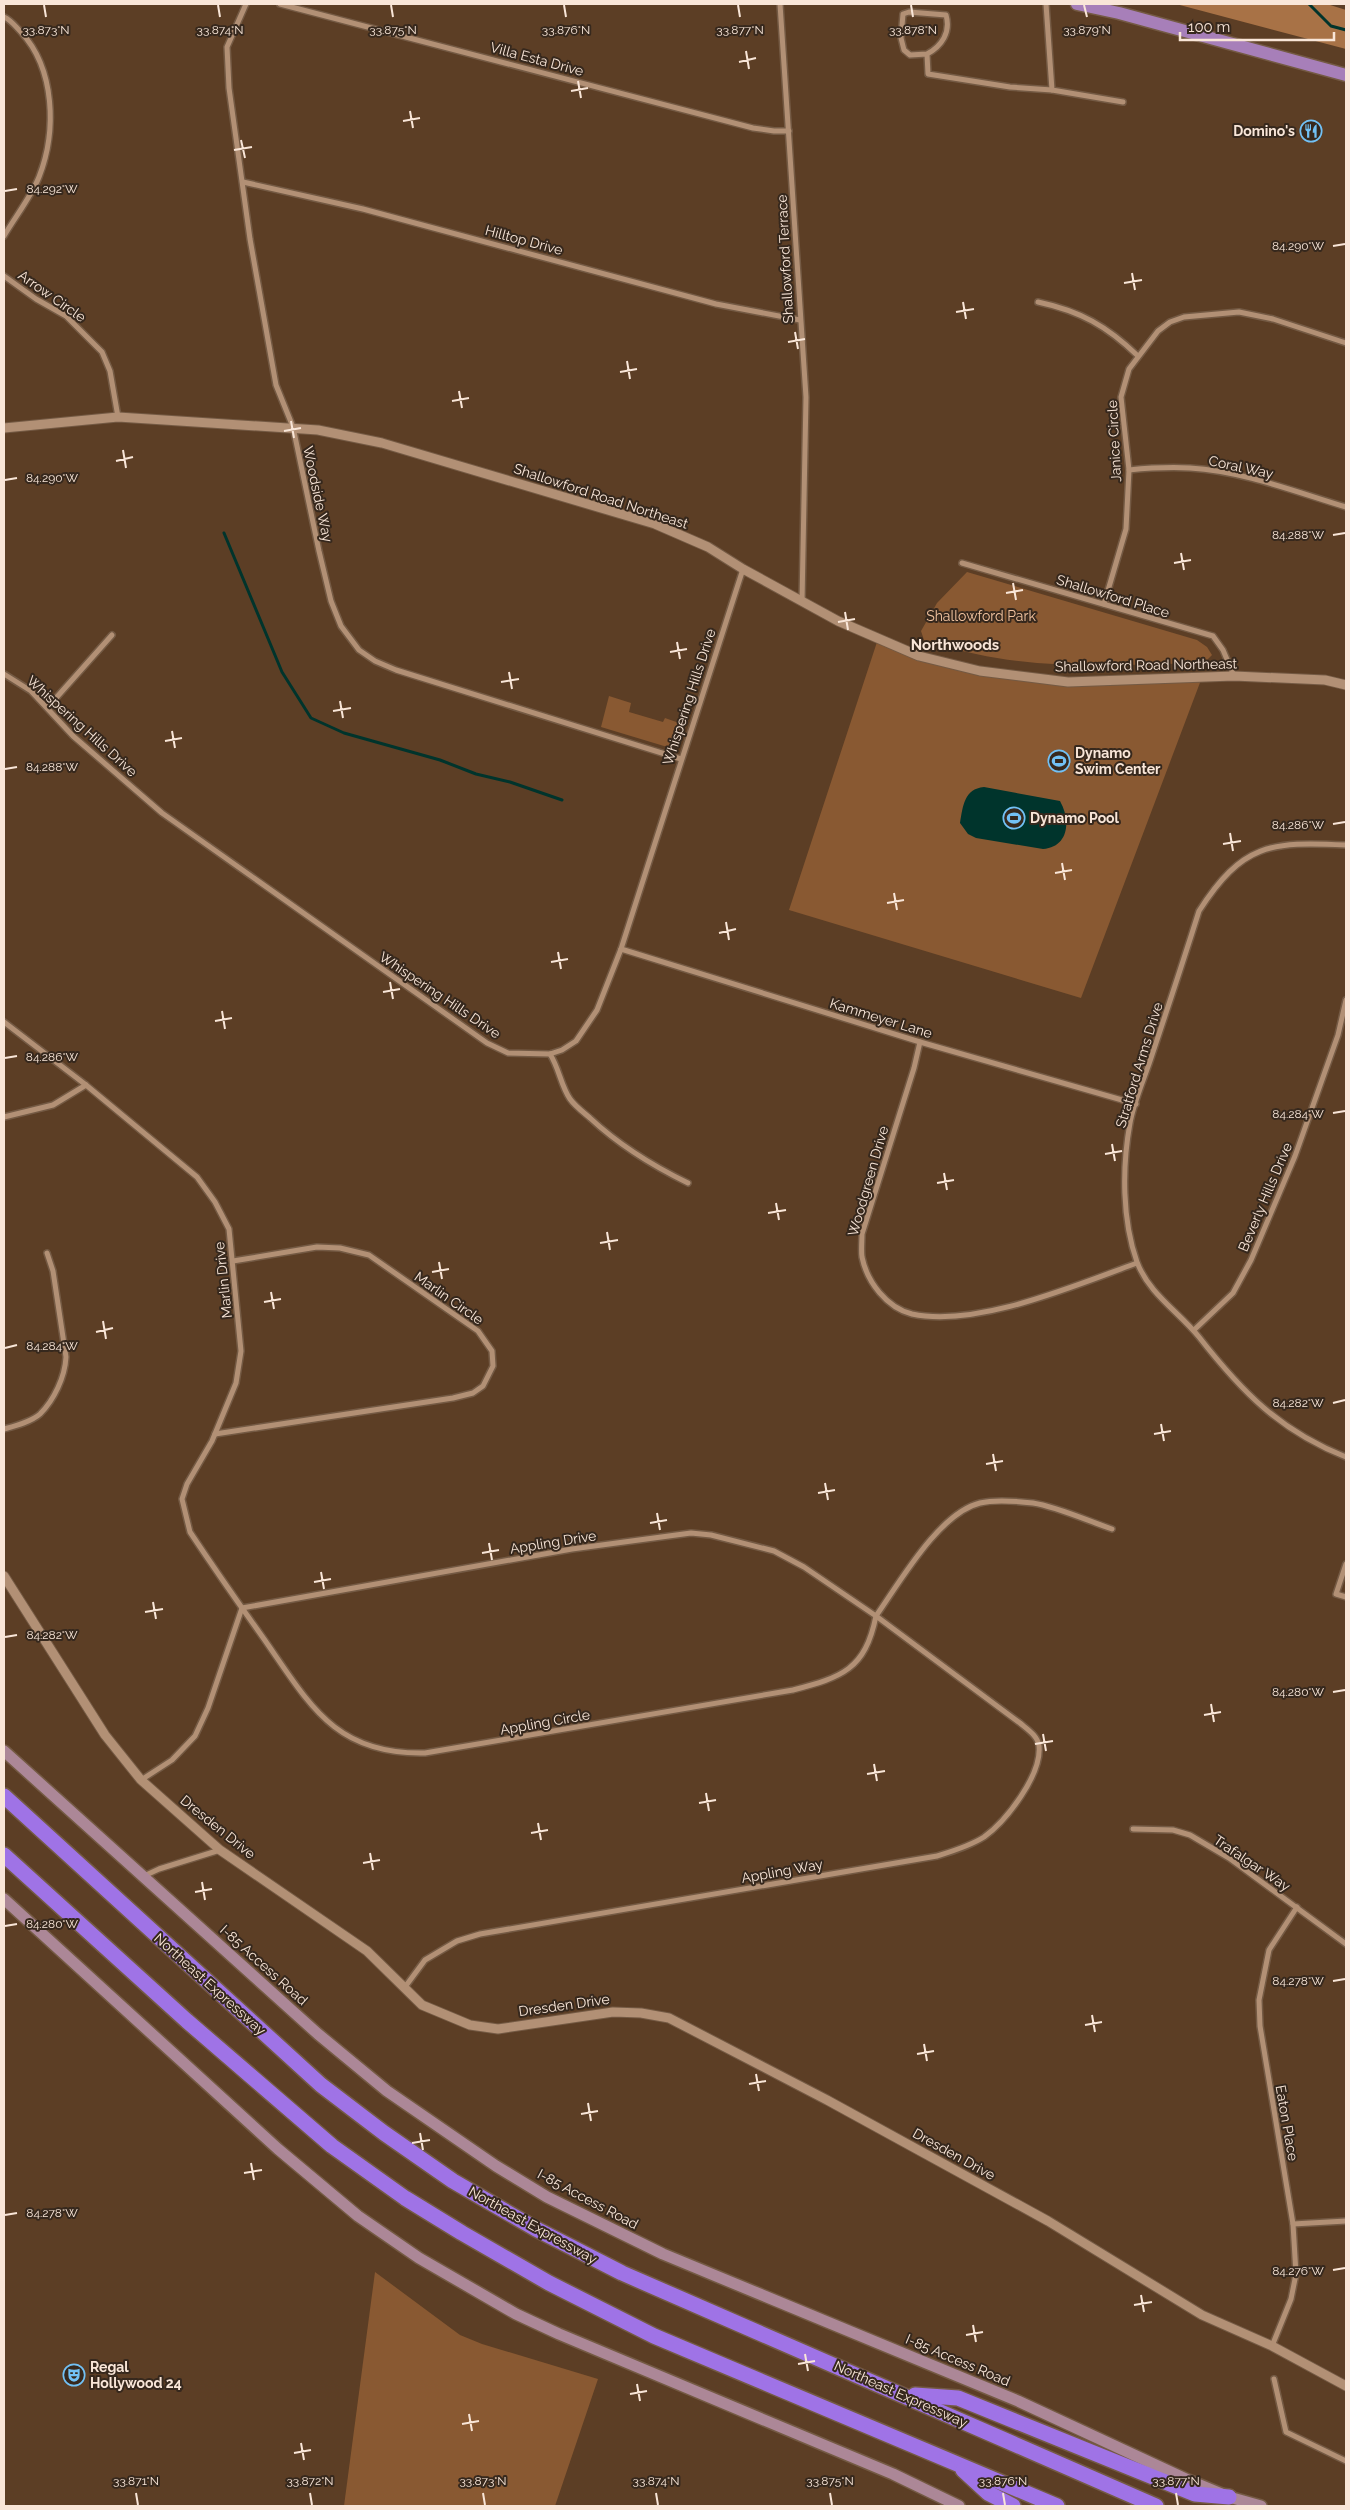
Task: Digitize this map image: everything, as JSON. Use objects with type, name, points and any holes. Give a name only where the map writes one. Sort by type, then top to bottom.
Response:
[{"type":"highway","name":"Northeast Expressway","points":[[4,1796],[321,2085],[384,2133],[453,2180],[536,2229],[622,2273],[904,2394],[1156,2506]]},
{"type":"highway","points":[[4,1855],[187,2022],[332,2146],[405,2198],[549,2283],[654,2336],[1057,2506]]},
{"type":"highway","points":[[904,2394],[958,2398],[1195,2494],[1229,2497]]},
{"type":"highway","points":[[955,2462],[988,2493],[1013,2506]]},
{"type":"main road","points":[[1077,4],[1115,8],[1346,75]]},
{"type":"main road","name":"I-85 Access Road","points":[[4,1751],[318,2034],[388,2091],[451,2137],[547,2197],[663,2254],[1018,2401],[1229,2497],[1261,2506]]},
{"type":"main road","points":[[4,1899],[302,2169],[358,2216],[419,2258],[516,2314],[574,2341],[875,2467],[959,2506]]},
{"type":"street","name":"Woodside Way","points":[[246,4],[227,48],[229,88],[250,239],[276,385],[292,427],[331,601],[341,626],[359,650],[375,661],[396,670],[681,759]]},
{"type":"street","name":"Villa Esta Drive","points":[[280,4],[753,128],[774,131],[789,130]]},
{"type":"street","name":"Shallowford Terrace","points":[[780,4],[806,397],[802,602]]},
{"type":"street","points":[[1046,4],[1052,90]]},
{"type":"street","points":[[909,12],[946,15],[949,24],[944,40],[938,49],[927,54],[910,55],[904,50],[901,38],[903,14],[909,12]]},
{"type":"street","points":[[4,17],[27,39],[40,59],[47,82],[50,124],[39,177],[4,236]]},
{"type":"street","points":[[927,54],[928,74],[1010,87],[1052,90],[1123,102]]},
{"type":"street","name":"Hilltop Drive","points":[[243,182],[364,209],[716,304],[800,320]]},
{"type":"street","name":"Arrow Circle","points":[[4,276],[36,299],[66,316],[102,352],[110,371],[118,417]]},
{"type":"street","points":[[1038,302],[1061,307],[1114,333],[1138,356]]},
{"type":"street","name":"Janice Circle","points":[[1104,604],[1126,529],[1129,470],[1121,397],[1129,369],[1158,331],[1170,322],[1184,317],[1239,312],[1274,319],[1346,343]]},
{"type":"street","name":"Shallowford Road Northeast","points":[[4,428],[118,417],[292,427],[382,443],[655,524],[708,546],[743,569],[838,621],[920,656],[980,671],[1068,682],[1234,676],[1325,680],[1346,684]]},
{"type":"street","name":"Coral Way","points":[[1129,470],[1167,467],[1193,468],[1254,480],[1346,507]]},
{"type":"street","name":"Shallowford Place","points":[[962,563],[1213,636],[1223,650],[1234,676]]},
{"type":"street","name":"Whispering Hills Drive","points":[[4,674],[31,691],[73,736],[162,813],[487,1043],[508,1053],[550,1054],[562,1050],[576,1041],[588,1026],[621,949],[743,569]]},
{"type":"street","points":[[48,708],[112,635]]},
{"type":"street","name":"Stratford Arms Drive","points":[[1346,845],[1303,844],[1279,846],[1258,852],[1241,860],[1213,890],[1199,911],[1130,1122],[1125,1167],[1128,1225],[1137,1263],[1160,1298],[1194,1330],[1225,1370],[1251,1397],[1284,1426],[1316,1446],[1346,1457]]},
{"type":"street","name":"Kammeyer Lane","points":[[621,949],[920,1042],[1136,1104]]},
{"type":"street","name":"Beverly Hills Drive","points":[[1194,1330],[1233,1293],[1251,1260],[1295,1156],[1338,1035],[1346,1000]]},
{"type":"street","name":"Marlin Drive","points":[[4,1022],[86,1085],[197,1177],[215,1202],[229,1229],[241,1351],[236,1383],[215,1434],[187,1484],[182,1499],[184,1514],[190,1532],[242,1608]]},
{"type":"street","name":"Woodgreen Drive","points":[[920,1042],[914,1068],[862,1234],[862,1256],[868,1274],[879,1293],[896,1308],[912,1314],[936,1316],[983,1312],[1032,1301],[1137,1263]]},
{"type":"street","points":[[550,1054],[560,1081],[571,1101],[588,1117],[623,1147],[642,1160],[688,1182]]},
{"type":"street","points":[[4,1117],[52,1105],[86,1085]]},
{"type":"street","name":"Marlin Circle","points":[[215,1434],[452,1398],[473,1393],[483,1386],[493,1366],[492,1351],[478,1331],[369,1255],[340,1248],[317,1247],[233,1261]]},
{"type":"street","points":[[4,1429],[30,1420],[40,1414],[60,1384],[65,1368],[66,1357],[53,1271],[47,1253]]},
{"type":"street","name":"Appling Circle","points":[[242,1608],[302,1696],[328,1722],[357,1741],[374,1749],[397,1754],[425,1753],[794,1690],[825,1682],[848,1671],[862,1655],[873,1629],[876,1616],[942,1526],[958,1512],[979,1503],[1002,1501],[1034,1503],[1112,1529]]},
{"type":"street","name":"Appling Drive","points":[[242,1608],[572,1549],[691,1533],[741,1541],[774,1551],[804,1567],[876,1616],[974,1688]]},
{"type":"street","points":[[1346,1564],[1336,1594],[1346,1596]]},
{"type":"street","name":"Dresden Drive","points":[[4,1576],[105,1735],[141,1780],[220,1850],[367,1951],[422,2004],[470,2026],[498,2029],[612,2012],[642,2013],[669,2018],[827,2100],[1048,2221],[1202,2315],[1272,2346],[1346,2386]]},
{"type":"street","points":[[141,1780],[172,1760],[195,1736],[208,1708],[242,1608]]},
{"type":"street","name":"Appling Way","points":[[404,1987],[425,1960],[457,1941],[480,1934],[937,1856],[965,1847],[984,1836],[1008,1814],[1032,1780],[1039,1746],[1036,1738],[1020,1723],[974,1688]]},
{"type":"street","name":"Trafalgar Way","points":[[1133,1829],[1173,1830],[1190,1835],[1229,1858],[1346,1944]]},
{"type":"street","points":[[143,1876],[159,1869],[220,1850]]},
{"type":"street","name":"Eaton Place","points":[[1272,2346],[1291,2300],[1296,2274],[1293,2224],[1260,2026],[1259,2000],[1270,1950],[1297,1908]]},
{"type":"street","points":[[1293,2224],[1346,2220]]},
{"type":"street","points":[[1274,2379],[1286,2432],[1346,2461]]},
{"type":"green space","name":"Shallowford Park","points":[[967,572],[1197,640],[1207,647],[1212,655],[1206,661],[1198,663],[1059,664],[1004,659],[936,645],[924,640],[921,631],[937,603]]},
{"type":"green space","points":[[877,642],[969,666],[1083,682],[1204,672],[1081,998],[789,910]]},
{"type":"green space","points":[[609,696],[631,703],[629,712],[663,722],[665,718],[682,724],[676,742],[670,747],[664,746],[601,727]]},
{"type":"green space","points":[[375,2272],[460,2335],[482,2344],[598,2379],[555,2506],[344,2506]]},
{"type":"shaded area","points":[[1176,4],[1327,4],[1346,10],[1346,49]]},
{"type":"water","name":"Dynamo Pool","points":[[984,787],[1060,801],[1066,816],[1063,838],[1052,847],[1043,849],[976,838],[968,834],[960,823],[966,799],[972,791]]},
{"type":"waterway","points":[[1309,4],[1331,26],[1346,30]]},
{"type":"waterway","points":[[224,533],[282,672],[311,718],[344,733],[440,760],[476,774],[510,782],[562,800]]},
{"type":"place","name":"Domino's","points":[[1311,131]]},
{"type":"place","name":"Dynamo Swim Center","points":[[1059,761]]},
{"type":"place","name":"Dynamo Pool","points":[[1014,818]]},
{"type":"place","name":"Regal Hollywood 24","points":[[74,2375]]},
{"type":"district","name":"Northwoods","points":[[955,645]]}]
